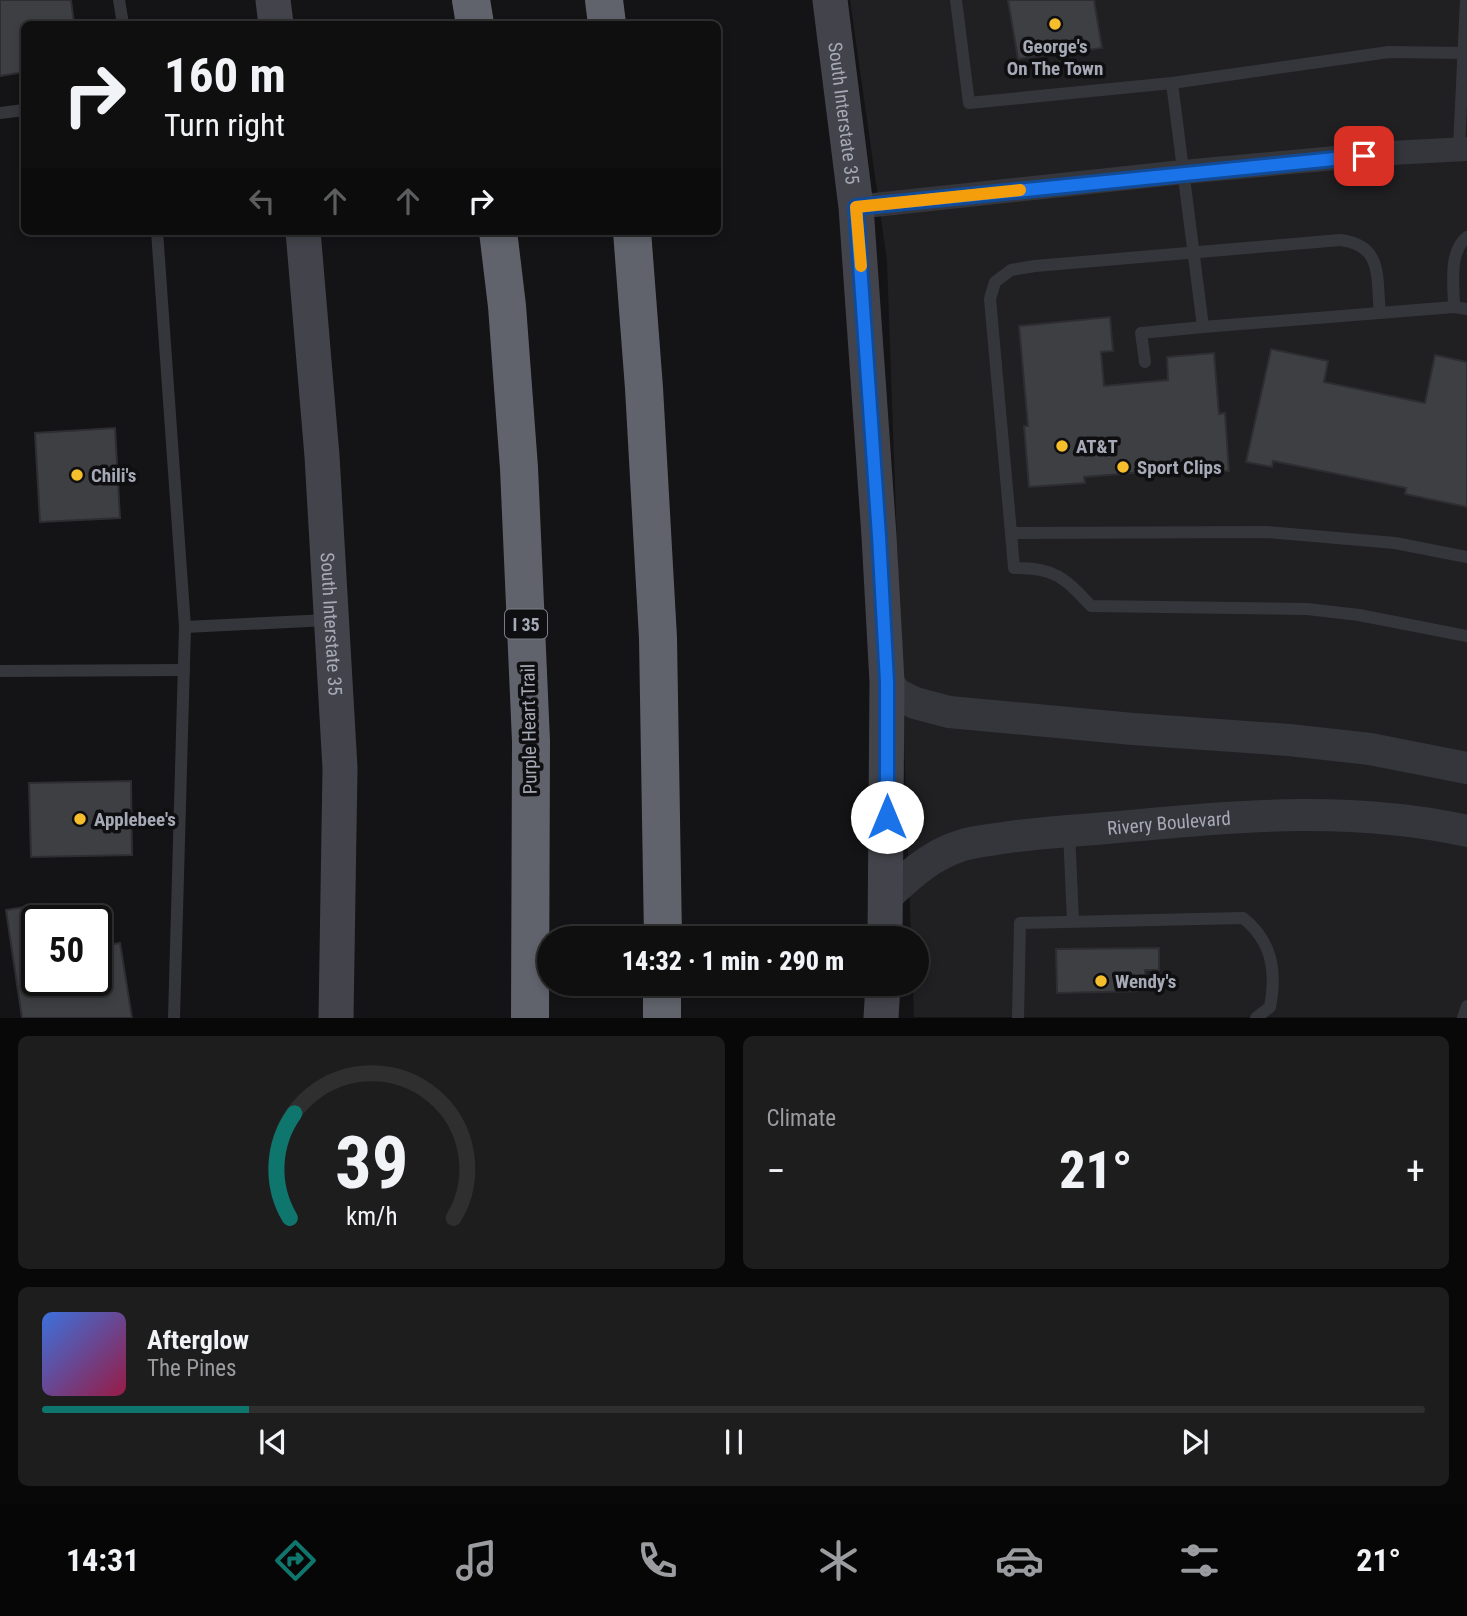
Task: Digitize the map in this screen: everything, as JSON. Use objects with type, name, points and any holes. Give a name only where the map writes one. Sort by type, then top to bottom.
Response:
[{"type":"highway","points":[[471,0],[474,21]]},
{"type":"highway","points":[[604,0],[607,21]]},
{"type":"highway","name":"Purple Heart Trail","points":[[498,235],[507,306],[519,468],[530,727],[530,1017]]},
{"type":"highway","points":[[632,235],[658,638],[663,926]]},
{"type":"highway","points":[[662,996],[662,1017]]},
{"type":"main road","points":[[273,0],[276,21]]},
{"type":"main road","name":"South Interstate 35","points":[[830,0],[856,207],[879,536],[887,682],[885,926]]},
{"type":"main road","name":"South Interstate 35","points":[[303,235],[322,456],[340,768],[336,1017]]},
{"type":"main road","points":[[881,1017],[882,996]]},
{"type":"street","points":[[856,207],[1183,172],[1463,149]]},
{"type":"street","points":[[887,682],[897,694],[915,703],[949,712],[1289,740],[1370,749],[1467,768]]},
{"type":"street","name":"Rivery Boulevard","points":[[886,897],[922,864],[962,845],[1069,831],[1264,814],[1327,814],[1438,825],[1467,831]]},
{"type":"lane","points":[[119,0],[122,21]]},
{"type":"lane","points":[[956,0],[968,103],[1172,83],[1389,52],[1464,52]]},
{"type":"lane","points":[[1463,149],[1466,0]]},
{"type":"lane","points":[[1172,83],[1203,327]]},
{"type":"lane","points":[[0,113],[21,110]]},
{"type":"lane","points":[[157,235],[185,627],[174,1017]]},
{"type":"lane","points":[[1145,362],[1141,332],[1461,308],[1455,258],[1459,244],[1467,237]]},
{"type":"lane","points":[[1380,313],[1374,261],[1366,248],[1356,242],[1340,240],[1011,270],[995,282],[990,299],[1014,568],[1036,568],[1052,572],[1073,587],[1091,606],[1307,609],[1359,615],[1467,636]]},
{"type":"lane","points":[[1011,533],[1266,532],[1395,543],[1467,557]]},
{"type":"lane","points":[[185,627],[331,620]]},
{"type":"lane","points":[[0,671],[184,670]]},
{"type":"lane","points":[[1069,831],[1073,920]]},
{"type":"lane","points":[[1018,1017],[1020,923],[1243,918],[1259,931],[1272,963],[1273,1012],[1256,1017]]},
{"type":"lane","points":[[1463,1017],[1467,1006]]},
{"type":"shaded area","points":[[850,0],[1467,0],[1467,1017],[914,1017],[913,996],[929,996],[929,926],[911,926],[887,261]]},
{"type":"building","points":[[0,0],[71,0],[74,21],[21,21],[21,72],[0,76]]},
{"type":"building","name":"George's On The Town","points":[[1008,0],[1094,0],[1102,48],[1018,59]]},
{"type":"building","points":[[1110,317],[1113,351],[1101,352],[1104,386],[1168,380],[1167,357],[1214,353],[1219,414],[1225,413],[1229,471],[1169,476],[1168,470],[1084,477],[1085,483],[1029,487],[1024,426],[1028,426],[1019,326]]},
{"type":"building","points":[[1271,349],[1328,361],[1324,382],[1425,403],[1435,355],[1467,362],[1467,507],[1405,494],[1406,488],[1273,461],[1272,467],[1246,462]]},
{"type":"building","name":"Chili's","points":[[115,428],[120,518],[40,522],[35,433]]},
{"type":"building","name":"Applebee's","points":[[131,781],[132,855],[31,857],[29,783]]},
{"type":"building","points":[[21,908],[21,996],[112,996],[112,944],[120,943],[132,1018],[22,1018],[6,910]]},
{"type":"building","name":"Wendy's","points":[[1159,948],[1159,970],[1145,970],[1146,991],[1057,993],[1056,949]]},
{"type":"slow traffic","points":[[861,266],[856,207],[1020,190]]},
{"type":"place","name":"George's On The Town","points":[[1055,24]]},
{"type":"place","name":"AT&T","points":[[1062,446]]},
{"type":"place","name":"Sport Clips","points":[[1123,467]]},
{"type":"place","name":"Chili's","points":[[77,475]]},
{"type":"place","name":"Applebee's","points":[[80,819]]},
{"type":"place","name":"Wendy's","points":[[1101,981]]},
{"type":"route","points":[[887,817],[887,682],[856,207],[1183,172],[1364,156]]}]
